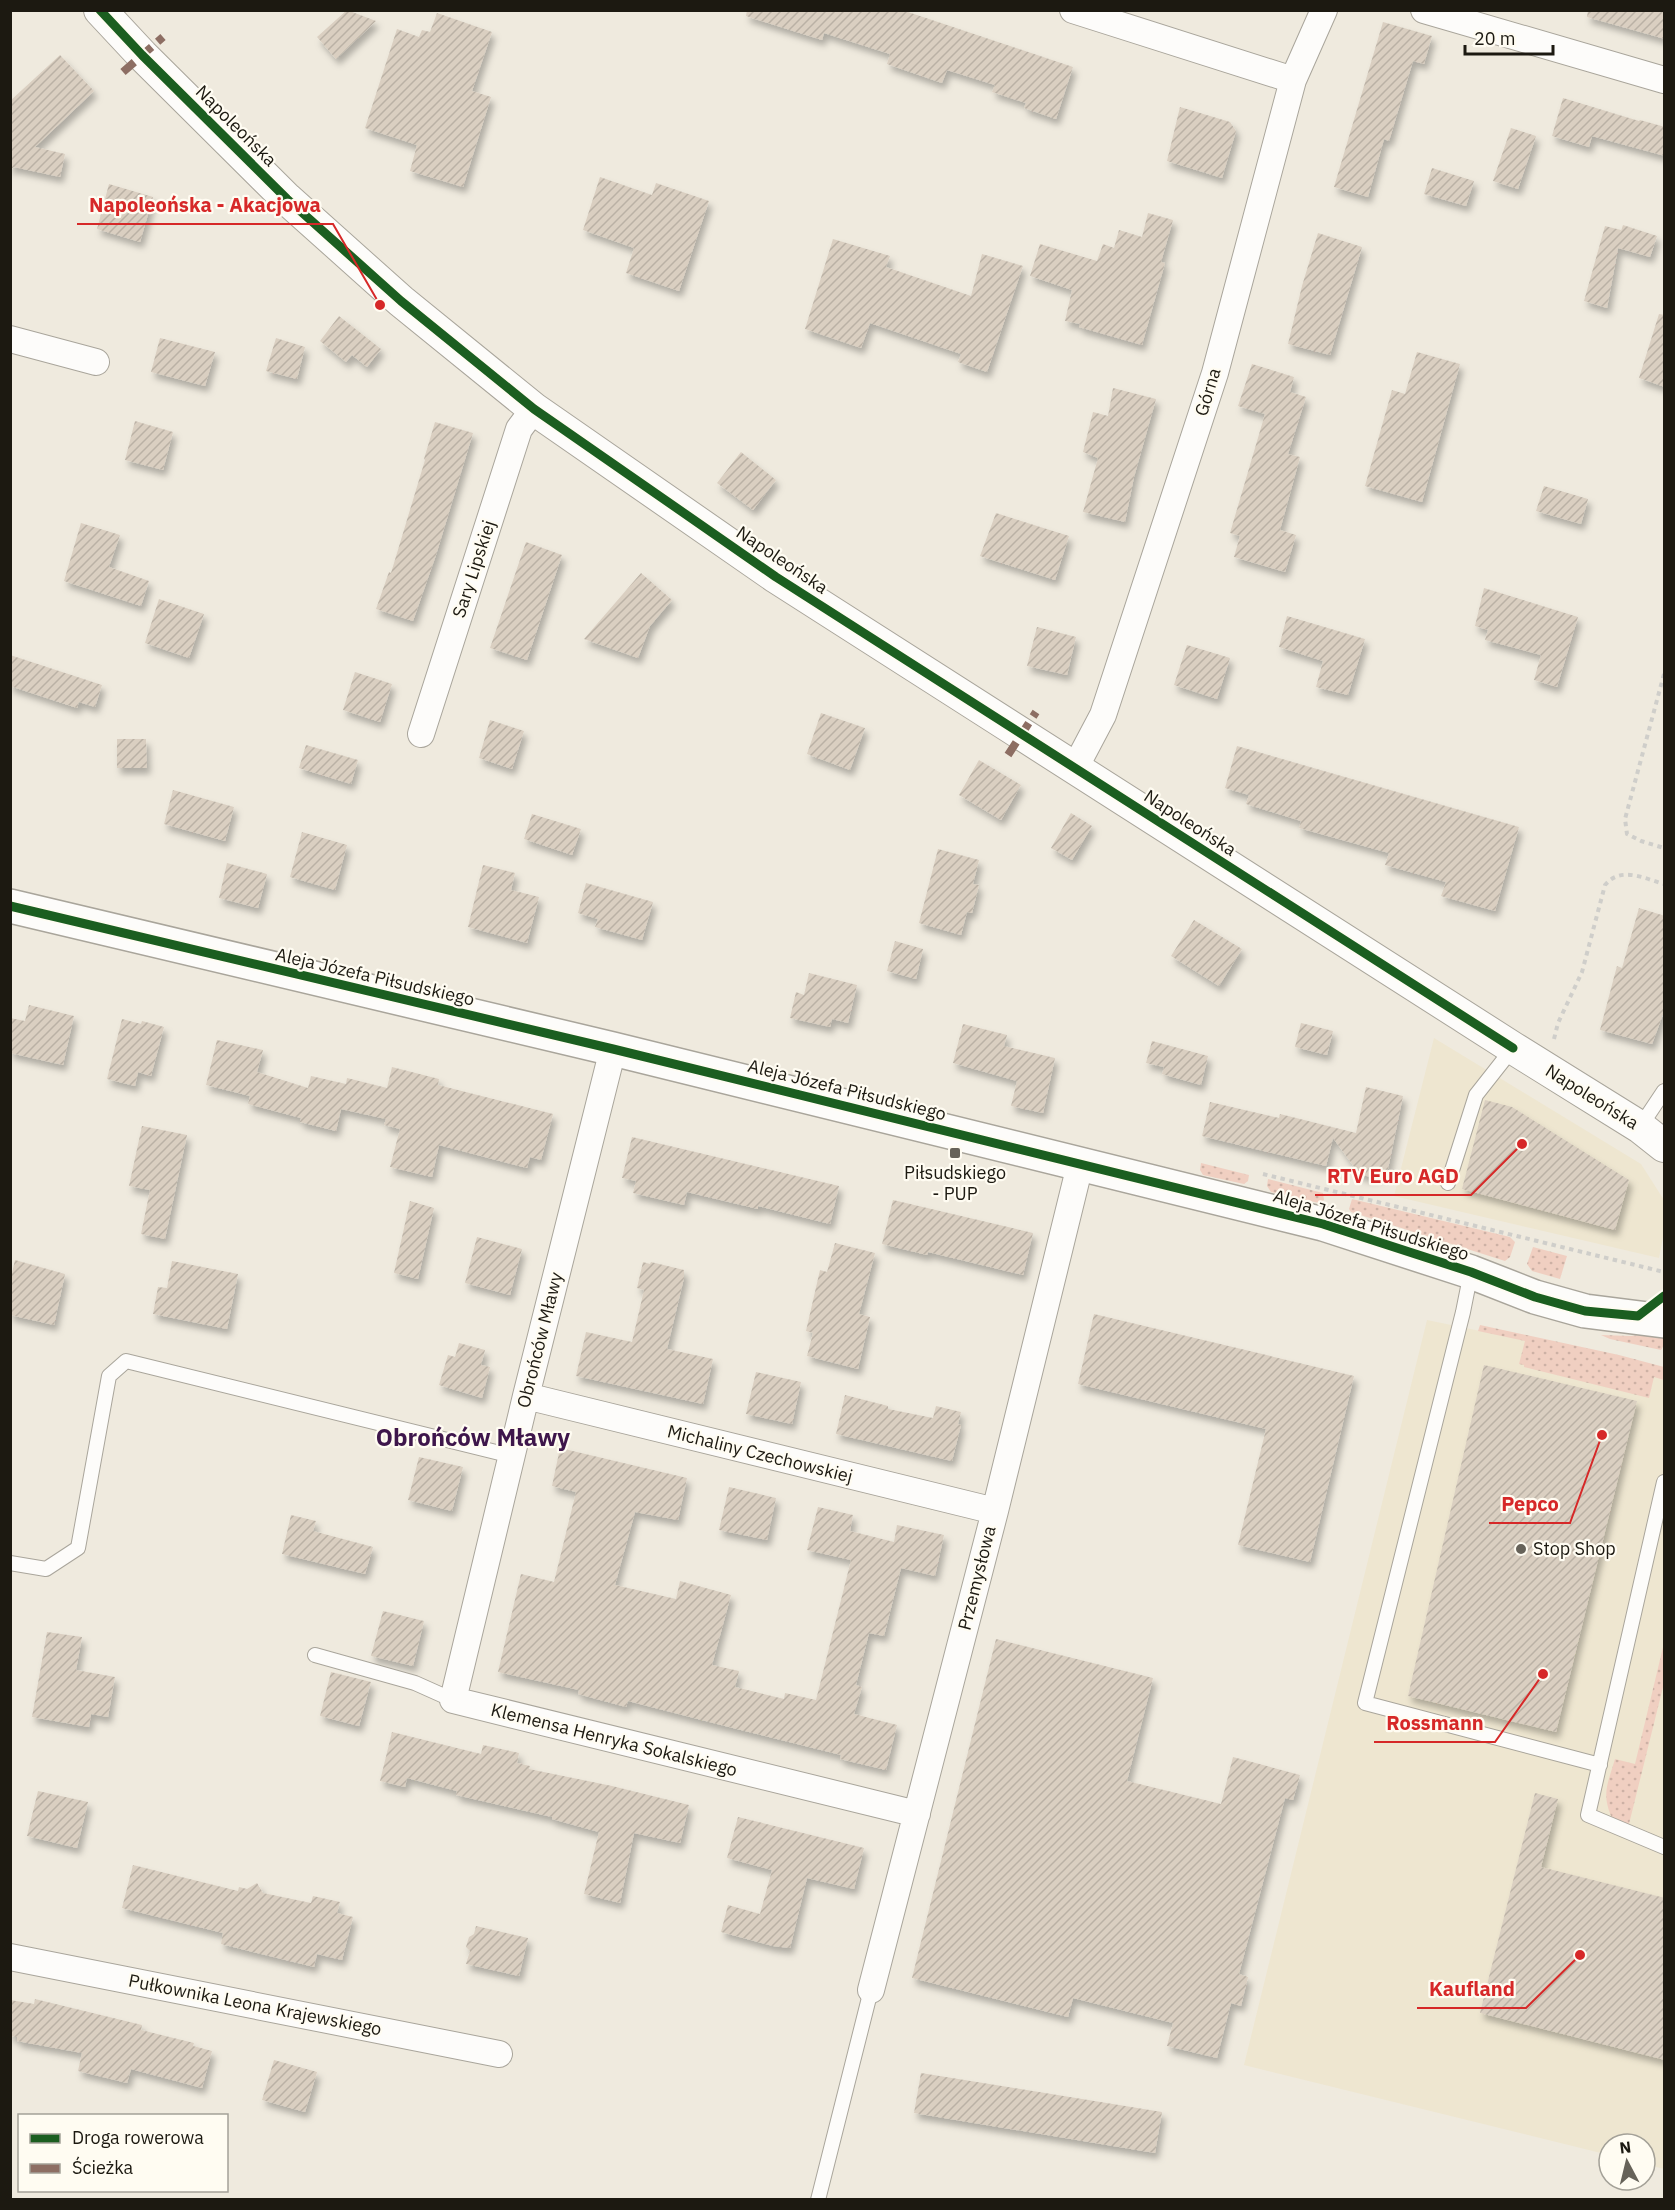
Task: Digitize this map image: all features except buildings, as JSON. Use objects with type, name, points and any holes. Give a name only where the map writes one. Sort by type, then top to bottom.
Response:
[{"type":"main road","name":"Aleja Józefa Piłsudskiego","points":[[10,906],[613,1049],[1323,1224],[1472,1272],[1535,1297],[1585,1311],[1651,1318],[1665,1296]]},
{"type":"street","points":[[1073,10],[1293,80]]},
{"type":"street","name":"Górna","points":[[1075,768],[1103,715],[1215,373],[1293,80],[1324,10]]},
{"type":"street","points":[[1424,10],[1665,80]]},
{"type":"street","name":"Napoleońska","points":[[101,11],[142,56],[287,199],[401,301],[534,409],[776,578],[1640,1127],[1665,1146]]},
{"type":"street","points":[[10,339],[96,362]]},
{"type":"street","name":"Sary Lipskiej","points":[[421,734],[519,429],[534,409]]},
{"type":"street","name":"Obrońców Mławy","points":[[453,1700],[613,1049]]},
{"type":"street","name":"Przemysłowa","points":[[871,1990],[995,1511],[1080,1165]]},
{"type":"street","name":"Michaliny Czechowskiej","points":[[526,1396],[995,1511]]},
{"type":"street","name":"Klemensa Henryka Sokalskiego","points":[[453,1700],[917,1814]]},
{"type":"street","name":"Pułkownika Leona Krajewskiego","points":[[10,1957],[499,2054]]},
{"type":"lane","points":[[1448,1184],[1476,1095],[1513,1048]]},
{"type":"lane","points":[[1640,1127],[1665,1091]]},
{"type":"lane","points":[[1472,1272],[1365,1703],[1600,1765]]},
{"type":"lane","points":[[10,1563],[46,1569],[78,1548],[109,1376],[126,1361],[512,1456]]},
{"type":"lane","points":[[1664,1843],[1588,1815],[1665,1482]]},
{"type":"lane","name":"Klemensa Henryka Sokalskiego","points":[[315,1656],[415,1683],[453,1700]]},
{"type":"lane","points":[[818,2199],[871,1990]]},
{"type":"path","points":[[1665,675],[1625,819],[1628,834],[1641,841],[1665,848]]},
{"type":"path","points":[[1554,1048],[1554,1034],[1582,972],[1605,885],[1612,876],[1623,874],[1665,884]]},
{"type":"path","points":[[1258,1173],[1665,1272]]},
{"type":"shaded area","points":[[1434,1038],[1641,1164],[1664,1200],[1664,1232],[1659,1258],[1394,1196]]},
{"type":"shaded area","points":[[1201,1163],[1249,1175],[1248,1181],[1244,1184],[1203,1175],[1200,1170]]},
{"type":"shaded area","points":[[1268,1179],[1323,1193],[1324,1200],[1319,1203],[1271,1192],[1267,1186]]},
{"type":"shaded area","points":[[1352,1199],[1510,1237],[1515,1242],[1510,1257],[1505,1261],[1351,1212],[1349,1209]]},
{"type":"shaded area","points":[[1533,1247],[1567,1256],[1560,1279],[1532,1271],[1527,1264]]},
{"type":"shaded area","points":[[1427,1320],[1664,1369],[1664,2169],[1657,2167],[1657,2132],[1597,2132],[1597,2152],[1244,2065]]},
{"type":"shaded area","points":[[1480,1325],[1664,1367],[1664,1380],[1654,1377],[1649,1398],[1524,1367],[1519,1364],[1525,1341],[1478,1331]]},
{"type":"shaded area","points":[[1664,1333],[1664,1345],[1661,1350],[1601,1335],[1630,1336]]},
{"type":"shaded area","points":[[1664,1643],[1664,1683],[1629,1824],[1612,1818],[1606,1795],[1608,1782],[1615,1759],[1635,1764]]},
{"type":"marked path","points":[[123,72],[163,37]]},
{"type":"marked path","points":[[1008,755],[1036,712]]},
{"type":"cycle path","points":[[100,10],[287,199],[401,301],[534,409],[776,577],[1513,1048]]},
{"type":"cycle path","points":[[10,906],[613,1049],[1323,1224],[1471,1272],[1535,1297],[1585,1311],[1638,1316],[1664,1296]]},
{"type":"place","name":"Napoleońska - Akacjowa","points":[[380,305]]},
{"type":"place","name":"RTV Euro AGD","points":[[1522,1144]]},
{"type":"place","name":"Piłsudskiego - PUP","points":[[955,1153]]},
{"type":"place","name":"Pepco","points":[[1602,1435]]},
{"type":"place","name":"Stop Shop","points":[[1521,1549]]},
{"type":"place","name":"Rossmann","points":[[1543,1674]]},
{"type":"place","name":"Kaufland","points":[[1580,1955]]},
{"type":"district","name":"Obrońców Mławy","points":[[473,1438]]}]
